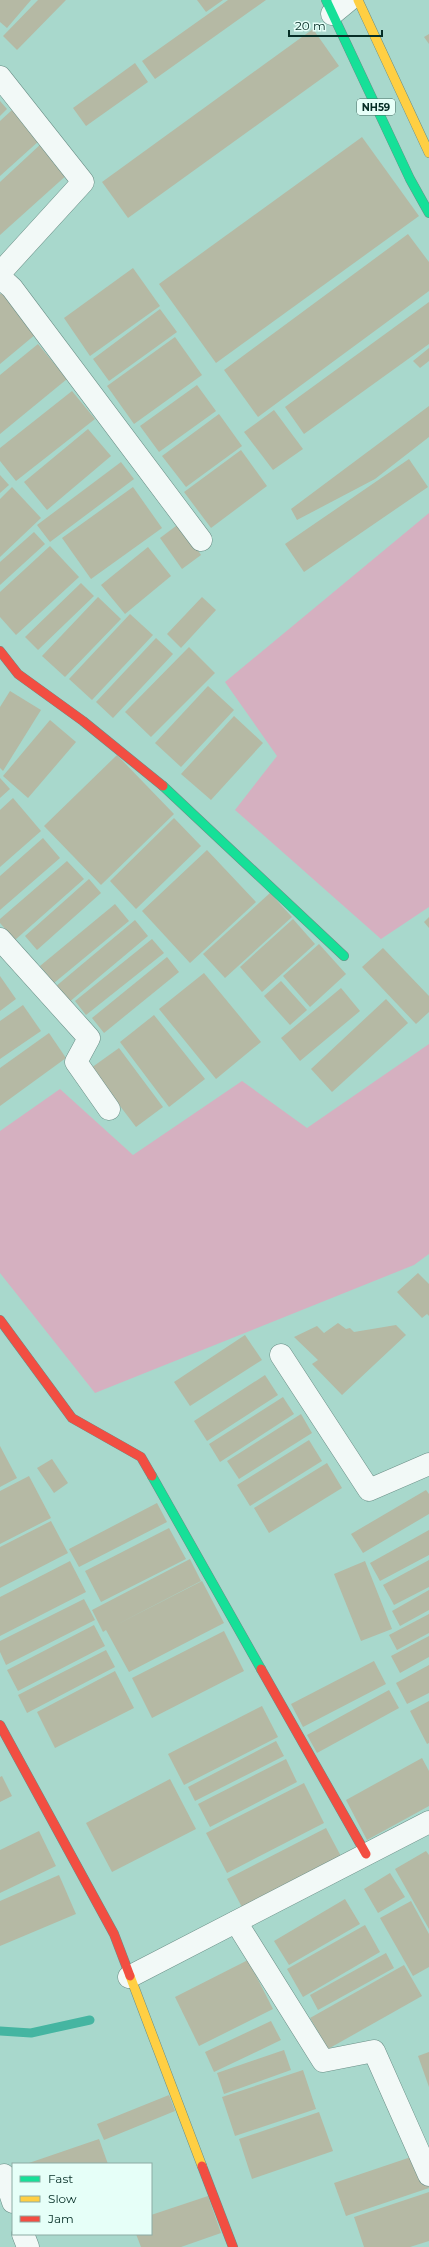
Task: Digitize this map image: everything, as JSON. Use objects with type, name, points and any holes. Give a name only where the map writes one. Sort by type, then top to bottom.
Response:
[{"type":"main road","name":"NH59","points":[[358,0],[429,153]]},
{"type":"main road","name":"NH59","points":[[329,7],[410,179],[429,213]]},
{"type":"main road","points":[[0,651],[18,674],[83,721],[180,800],[344,956]]},
{"type":"main road","points":[[0,1320],[72,1418],[141,1457],[366,1854]]},
{"type":"main road","points":[[0,1725],[109,1922],[233,2247]]},
{"type":"street","points":[[329,7],[348,0]]},
{"type":"street","points":[[0,77],[83,182],[0,273]]},
{"type":"street","points":[[0,277],[12,288],[201,540]]},
{"type":"street","points":[[0,939],[88,1038],[76,1062],[109,1109]]},
{"type":"street","points":[[281,1355],[369,1490],[429,1464]]},
{"type":"street","points":[[129,1977],[429,1822]]},
{"type":"street","points":[[236,1922],[323,2060],[374,2051],[429,2175]]},
{"type":"street","points":[[4,2175],[12,2199]]},
{"type":"street","points":[[23,2235],[28,2247]]},
{"type":"shaded area","points":[[429,513],[429,907],[381,939],[235,810],[277,756],[225,682]]},
{"type":"shaded area","points":[[429,1044],[429,1254],[414,1265],[95,1393],[0,1273],[0,1131],[60,1089],[133,1155],[242,1081],[307,1128]]},
{"type":"building","points":[[0,0],[31,0],[7,28],[0,22]]},
{"type":"building","points":[[38,0],[66,0],[17,50],[3,36]]},
{"type":"building","points":[[197,0],[223,0],[206,12]]},
{"type":"building","points":[[228,0],[266,0],[155,79],[142,61]]},
{"type":"building","points":[[313,29],[339,66],[128,218],[102,182]]},
{"type":"building","points":[[429,34],[429,44],[424,37]]},
{"type":"building","points":[[135,63],[148,82],[86,126],[73,108]]},
{"type":"building","points":[[0,101],[7,109],[0,116]]},
{"type":"building","points":[[12,110],[40,140],[0,176],[0,121]]},
{"type":"building","points":[[362,137],[419,216],[216,363],[159,284]]},
{"type":"building","points":[[42,143],[69,173],[0,235],[0,182]]},
{"type":"building","points":[[408,234],[429,262],[429,291],[258,417],[224,370]]},
{"type":"building","points":[[133,268],[160,306],[90,356],[64,318]]},
{"type":"building","points":[[2,293],[36,334],[0,364],[0,294]]},
{"type":"building","points":[[429,302],[429,344],[304,434],[285,407]]},
{"type":"building","points":[[160,309],[177,332],[109,381],[93,359]]},
{"type":"building","points":[[175,337],[202,375],[134,424],[107,386]]},
{"type":"building","points":[[38,344],[67,379],[0,434],[0,375]]},
{"type":"building","points":[[429,348],[429,361],[420,368],[413,361]]},
{"type":"building","points":[[197,385],[216,411],[159,452],[140,426]]},
{"type":"building","points":[[72,391],[95,419],[16,481],[0,461],[0,448]]},
{"type":"building","points":[[429,406],[429,437],[375,479],[297,520],[291,509]]},
{"type":"building","points":[[274,410],[303,449],[273,470],[244,432]]},
{"type":"building","points":[[219,414],[242,446],[186,487],[162,456]]},
{"type":"building","points":[[88,429],[111,456],[47,510],[24,482]]},
{"type":"building","points":[[241,450],[267,486],[211,528],[184,492]]},
{"type":"building","points":[[409,459],[428,487],[304,572],[285,544]]},
{"type":"building","points":[[121,462],[134,479],[50,542],[37,525]]},
{"type":"building","points":[[0,475],[9,485],[0,493]]},
{"type":"building","points":[[12,487],[41,518],[0,557],[0,499]]},
{"type":"building","points":[[133,487],[162,528],[91,579],[62,538]]},
{"type":"building","points":[[180,523],[201,555],[182,569],[160,538]]},
{"type":"building","points":[[34,532],[45,544],[0,585],[0,562]]},
{"type":"building","points":[[50,546],[79,577],[16,635],[0,617],[0,592]]},
{"type":"building","points":[[148,547],[171,576],[125,614],[101,585]]},
{"type":"building","points":[[81,583],[94,596],[38,650],[25,637]]},
{"type":"building","points":[[98,597],[121,619],[65,677],[42,656]]},
{"type":"building","points":[[202,597],[216,610],[181,648],[167,634]]},
{"type":"building","points":[[130,614],[153,635],[92,700],[69,679]]},
{"type":"building","points":[[156,638],[173,654],[113,718],[96,702]]},
{"type":"building","points":[[189,647],[215,673],[151,737],[125,712]]},
{"type":"building","points":[[208,686],[234,710],[181,767],[155,743]]},
{"type":"building","points":[[10,691],[41,710],[3,771],[0,768],[0,707]]},
{"type":"building","points":[[234,716],[263,743],[211,800],[181,774]]},
{"type":"building","points":[[50,720],[76,742],[28,798],[3,776]]},
{"type":"building","points":[[117,755],[174,814],[101,885],[44,826]]},
{"type":"building","points":[[0,778],[10,789],[0,798]]},
{"type":"building","points":[[13,798],[41,831],[0,867],[0,810]]},
{"type":"building","points":[[174,818],[201,846],[136,909],[110,881]]},
{"type":"building","points":[[43,838],[60,858],[0,910],[0,876]]},
{"type":"building","points":[[207,850],[256,902],[190,963],[142,911]]},
{"type":"building","points":[[67,861],[84,879],[15,940],[0,923],[0,919]]},
{"type":"building","points":[[89,879],[101,893],[37,950],[25,936]]},
{"type":"building","points":[[270,893],[292,917],[225,978],[203,954]]},
{"type":"building","points":[[115,904],[129,921],[54,983],[40,966]]},
{"type":"building","points":[[429,917],[429,928],[424,922]]},
{"type":"building","points":[[293,919],[315,944],[262,992],[240,967]]},
{"type":"building","points":[[135,920],[148,936],[68,1003],[55,987]]},
{"type":"building","points":[[152,939],[164,953],[86,1015],[75,1001]]},
{"type":"building","points":[[319,944],[346,974],[310,1007],[283,976]]},
{"type":"building","points":[[383,948],[429,996],[429,1012],[416,1024],[362,967]]},
{"type":"building","points":[[167,957],[179,972],[104,1033],[92,1018]]},
{"type":"building","points":[[204,973],[261,1042],[216,1079],[159,1009]]},
{"type":"building","points":[[0,976],[16,999],[0,1011]]},
{"type":"building","points":[[281,981],[307,1010],[290,1025],[264,996]]},
{"type":"building","points":[[341,988],[360,1011],[300,1061],[281,1038]]},
{"type":"building","points":[[386,999],[408,1023],[332,1092],[311,1069]]},
{"type":"building","points":[[23,1005],[41,1031],[0,1059],[0,1021]]},
{"type":"building","points":[[154,1015],[205,1079],[169,1107],[120,1042]]},
{"type":"building","points":[[49,1033],[66,1058],[0,1106],[0,1068]]},
{"type":"building","points":[[119,1048],[163,1107],[136,1127],[91,1068]]},
{"type":"building","points":[[418,1273],[429,1284],[429,1316],[427,1314],[422,1318],[397,1292]]},
{"type":"building","points":[[338,1323],[346,1329],[350,1328],[354,1332],[396,1325],[406,1335],[342,1395],[312,1364],[318,1360],[294,1337],[317,1326],[324,1333]]},
{"type":"building","points":[[245,1335],[262,1360],[190,1406],[174,1382]]},
{"type":"building","points":[[265,1375],[278,1395],[207,1441],[194,1421]]},
{"type":"building","points":[[283,1397],[294,1414],[220,1462],[209,1444]]},
{"type":"building","points":[[301,1414],[312,1433],[239,1479],[227,1461]]},
{"type":"building","points":[[309,1440],[322,1461],[250,1506],[237,1485]]},
{"type":"building","points":[[0,1446],[17,1478],[0,1487]]},
{"type":"building","points":[[52,1459],[68,1483],[54,1493],[37,1468]]},
{"type":"building","points":[[327,1463],[342,1488],[269,1533],[254,1508]]},
{"type":"building","points":[[29,1476],[51,1518],[0,1544],[0,1491]]},
{"type":"building","points":[[426,1490],[429,1494],[429,1514],[363,1553],[351,1534]]},
{"type":"building","points":[[157,1503],[167,1522],[79,1567],[69,1549]]},
{"type":"building","points":[[51,1521],[68,1553],[0,1588],[0,1547]]},
{"type":"building","points":[[169,1528],[186,1559],[101,1602],[85,1571]]},
{"type":"building","points":[[429,1530],[429,1555],[380,1581],[370,1563]]},
{"type":"building","points":[[190,1559],[201,1581],[114,1626],[202,1581],[224,1623],[129,1672],[106,1630],[103,1632],[92,1610]]},
{"type":"building","points":[[429,1560],[429,1587],[394,1605],[383,1585]]},
{"type":"building","points":[[70,1561],[86,1592],[0,1636],[0,1597]]},
{"type":"building","points":[[365,1561],[392,1629],[361,1641],[334,1574]]},
{"type":"building","points":[[429,1590],[429,1610],[400,1626],[392,1611]]},
{"type":"building","points":[[84,1599],[95,1620],[6,1665],[0,1652],[0,1641]]},
{"type":"building","points":[[429,1614],[429,1633],[397,1650],[389,1635]]},
{"type":"building","points":[[94,1625],[105,1646],[18,1691],[7,1670]]},
{"type":"building","points":[[224,1631],[244,1671],[152,1718],[132,1678]]},
{"type":"building","points":[[429,1636],[429,1657],[400,1673],[391,1656]]},
{"type":"building","points":[[106,1650],[115,1667],[27,1713],[18,1695]]},
{"type":"building","points":[[374,1661],[386,1684],[303,1727],[291,1704]]},
{"type":"building","points":[[429,1665],[429,1693],[407,1704],[396,1683]]},
{"type":"building","points":[[115,1671],[134,1708],[55,1748],[37,1712]]},
{"type":"building","points":[[389,1690],[399,1708],[317,1753],[307,1735]]},
{"type":"building","points":[[429,1701],[429,1743],[427,1744],[410,1711]]},
{"type":"building","points":[[262,1706],[278,1737],[184,1785],[168,1754]]},
{"type":"building","points":[[276,1741],[284,1756],[195,1801],[188,1787]]},
{"type":"building","points":[[422,1758],[429,1771],[429,1806],[367,1840],[346,1800]]},
{"type":"building","points":[[286,1759],[297,1782],[210,1827],[198,1804]]},
{"type":"building","points":[[2,1776],[12,1796],[0,1802],[0,1777]]},
{"type":"building","points":[[170,1779],[196,1829],[112,1872],[86,1823]]},
{"type":"building","points":[[304,1783],[324,1823],[227,1873],[206,1833]]},
{"type":"building","points":[[326,1828],[343,1860],[244,1911],[227,1879]]},
{"type":"building","points":[[39,1831],[56,1866],[0,1893],[0,1850]]},
{"type":"building","points":[[426,1851],[429,1855],[429,1929],[395,1869]]},
{"type":"building","points":[[390,1873],[405,1897],[378,1913],[364,1889]]},
{"type":"building","points":[[59,1875],[76,1914],[0,1946],[0,1901]]},
{"type":"building","points":[[345,1899],[360,1924],[289,1965],[274,1941]]},
{"type":"building","points":[[411,1901],[429,1934],[429,1967],[413,1976],[380,1918]]},
{"type":"building","points":[[365,1925],[380,1952],[303,1997],[287,1969]]},
{"type":"building","points":[[386,1953],[394,1968],[318,2010],[310,1995]]},
{"type":"building","points":[[248,1960],[273,2009],[199,2046],[175,1997]]},
{"type":"building","points":[[404,1965],[422,1996],[328,2049],[310,2018]]},
{"type":"building","points":[[271,2021],[281,2040],[214,2072],[205,2052]]},
{"type":"building","points":[[284,2050],[291,2070],[224,2094],[217,2073]]},
{"type":"building","points":[[429,2052],[429,2087],[418,2056]]},
{"type":"building","points":[[303,2070],[316,2109],[235,2136],[222,2097]]},
{"type":"building","points":[[169,2095],[175,2111],[104,2140],[97,2124]]},
{"type":"building","points":[[319,2112],[333,2151],[252,2179],[239,2139]]},
{"type":"building","points":[[99,2139],[108,2163],[29,2163]]},
{"type":"building","points":[[417,2155],[429,2188],[346,2216],[334,2183]]},
{"type":"building","points":[[429,2192],[429,2241],[410,2247],[364,2247],[354,2217]]},
{"type":"building","points":[[208,2196],[221,2233],[181,2247],[141,2247],[136,2235],[152,2235],[152,2215]]},
{"type":"waterway","points":[[0,2031],[31,2033],[90,2020]]},
{"type":"traffic: fast","points":[[326,0],[410,179],[429,213]]},
{"type":"traffic: fast","points":[[163,786],[344,956]]},
{"type":"traffic: fast","points":[[152,1476],[261,1669]]},
{"type":"traffic: slow","points":[[358,0],[429,153]]},
{"type":"traffic: slow","points":[[130,1976],[202,2166]]},
{"type":"traffic: jam","points":[[0,651],[18,674],[83,721],[163,786]]},
{"type":"traffic: jam","points":[[0,1320],[72,1418],[141,1457],[152,1476]]},
{"type":"traffic: jam","points":[[261,1669],[366,1854]]},
{"type":"traffic: jam","points":[[0,1725],[114,1934],[130,1976]]},
{"type":"traffic: jam","points":[[202,2166],[233,2247]]}]
